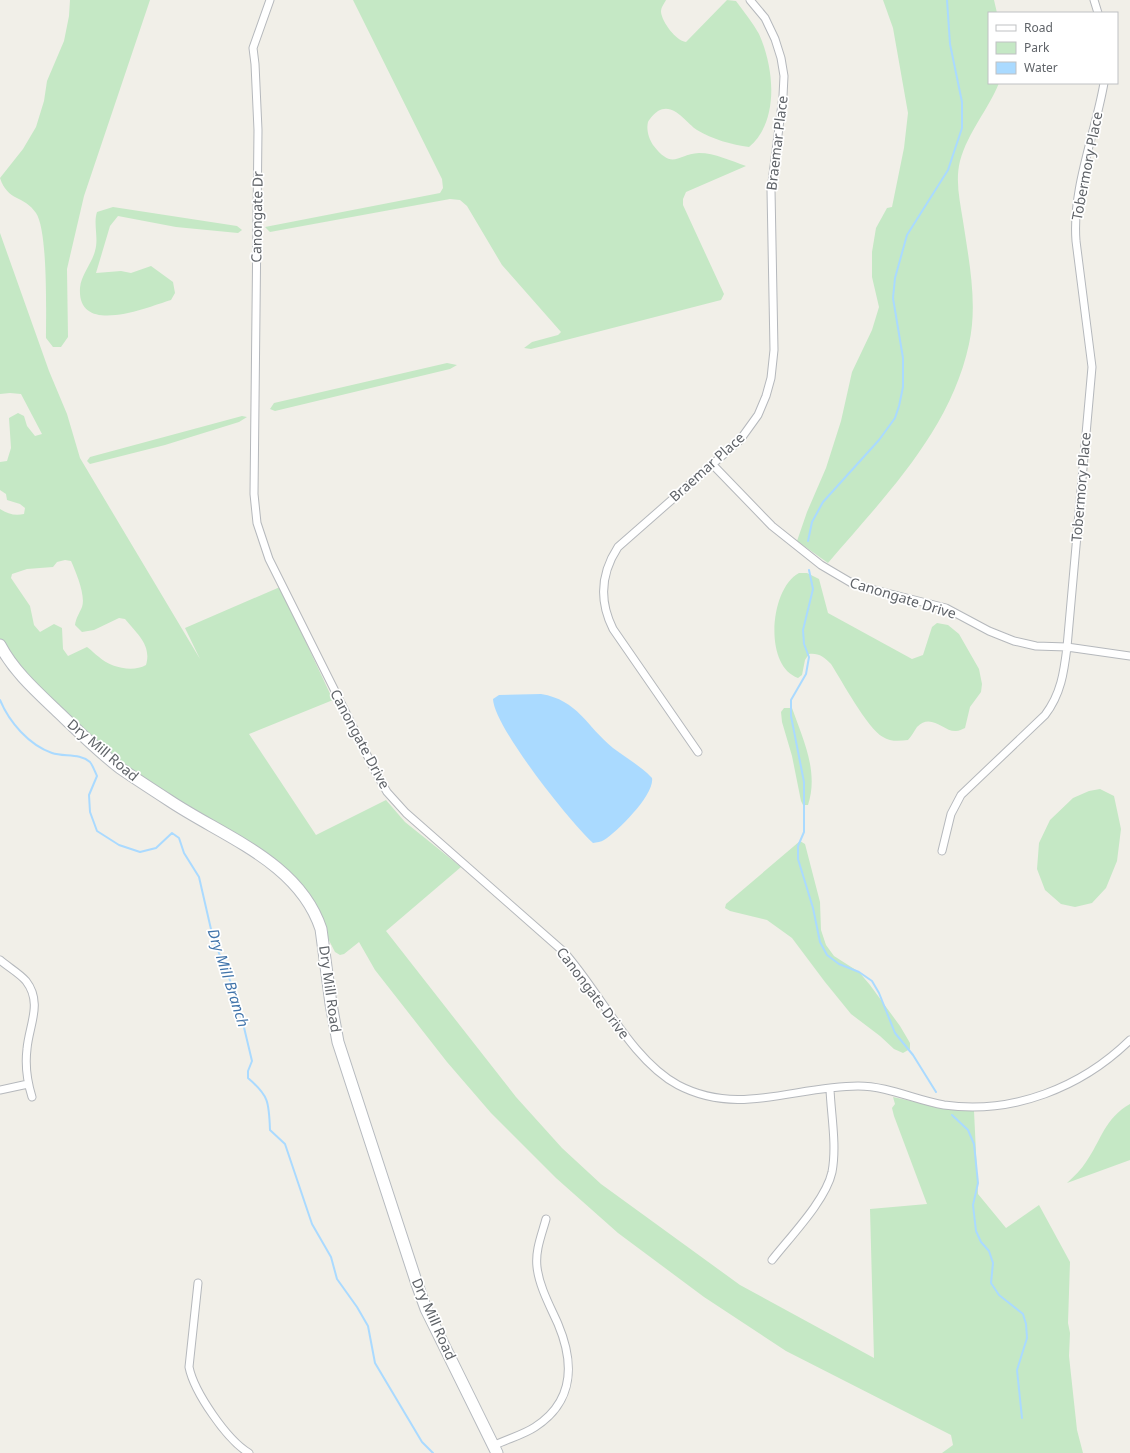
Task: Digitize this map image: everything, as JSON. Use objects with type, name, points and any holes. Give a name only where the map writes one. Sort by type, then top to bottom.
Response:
[{"type":"street","name":"Canongate Dr","points":[[254,437],[258,130],[255,64],[252,48],[270,0]]},
{"type":"street","name":"Braemar Place","points":[[698,752],[613,629],[605,609],[603,587],[608,566],[615,551],[625,540],[740,440],[758,415],[769,387],[774,360],[771,190],[783,96],[784,76],[781,58],[775,39],[765,18],[750,0]]},
{"type":"street","points":[[1094,0],[1098,12]]},
{"type":"street","name":"Tobermory Place","points":[[942,851],[951,814],[961,795],[1051,708],[1060,689],[1067,647],[1092,366],[1076,241],[1075,222],[1078,200],[1104,84]]},
{"type":"street","name":"Canongate Drive","points":[[254,437],[254,504],[256,523],[265,551],[382,784],[395,801],[564,952],[582,974],[641,1056],[670,1081],[695,1093],[732,1100],[755,1100],[852,1086],[873,1087],[946,1105],[980,1106],[1017,1102],[1042,1095],[1071,1083],[1104,1064],[1130,1040]]},
{"type":"street","name":"Canongate Drive","points":[[712,464],[772,526],[839,577],[869,590],[946,608],[989,631],[1014,641],[1036,646],[1067,647],[1130,656]]},
{"type":"street","name":"Dry Mill Road","points":[[1,651],[29,684],[119,767],[170,802],[263,857],[290,877],[317,917],[321,929],[331,1004],[338,1042],[417,1284],[426,1309],[495,1449]]},
{"type":"street","points":[[0,960],[26,980],[32,992],[36,1008],[27,1048],[28,1084],[32,1097]]},
{"type":"street","points":[[0,1090],[28,1084]]},
{"type":"street","points":[[772,1260],[819,1200],[829,1183],[834,1162],[830,1089]]},
{"type":"street","points":[[495,1449],[544,1420],[557,1405],[566,1386],[568,1375],[568,1353],[565,1342],[540,1283],[536,1266],[536,1254],[546,1219]]},
{"type":"street","points":[[198,1283],[189,1367],[191,1378],[230,1437],[239,1447],[249,1453]]},
{"type":"green space","points":[[70,0],[150,0],[84,196],[67,269],[68,337],[61,347],[53,347],[46,338],[46,272],[43,236],[40,222],[36,213],[31,207],[7,191],[0,178],[23,149],[36,127],[44,101],[47,81],[64,41],[69,16]]},
{"type":"green space","points":[[353,0],[666,0],[661,10],[664,21],[674,35],[686,42],[727,0],[736,1],[759,34],[764,47],[771,77],[770,109],[766,123],[759,136],[749,147],[722,141],[697,130],[679,114],[669,109],[658,111],[650,119],[647,125],[648,134],[653,145],[666,157],[675,159],[692,154],[705,153],[746,166],[686,192],[683,199],[683,205],[724,294],[721,300],[531,349],[524,348],[532,342],[558,335],[561,332],[502,265],[467,206],[460,200],[450,199],[270,232],[265,227],[440,193],[443,188],[442,179]]},
{"type":"green space","points":[[883,0],[994,0],[997,12],[988,12],[988,84],[998,84],[968,140],[960,161],[958,176],[958,191],[972,282],[972,329],[960,376],[947,406],[931,435],[892,488],[828,563],[797,541],[807,512],[826,468],[841,421],[852,372],[872,330],[879,307],[872,277],[872,252],[876,228],[887,208],[892,207],[904,148],[908,113],[893,28]]},
{"type":"green space","points":[[113,207],[237,226],[242,230],[238,233],[176,227],[118,216],[110,226],[96,273],[121,271],[131,273],[151,266],[173,282],[175,293],[171,300],[147,308],[116,315],[101,315],[90,312],[82,303],[80,288],[82,278],[92,260],[95,251],[97,212]]},
{"type":"green space","points":[[0,233],[49,371],[67,414],[80,458],[200,659],[185,628],[280,587],[333,700],[249,734],[316,835],[386,800],[405,822],[461,867],[386,931],[516,1097],[562,1148],[601,1184],[740,1285],[874,1358],[870,1209],[927,1204],[894,1116],[892,1108],[895,1104],[893,1097],[943,1108],[974,1111],[978,1194],[1006,1228],[1039,1205],[1070,1262],[1068,1323],[1070,1333],[1069,1356],[1077,1430],[1083,1453],[942,1453],[953,1445],[951,1435],[786,1351],[704,1297],[618,1233],[556,1178],[491,1113],[447,1062],[375,970],[359,942],[344,954],[340,955],[335,952],[317,917],[290,877],[175,805],[84,736],[0,645],[0,509],[18,515],[24,514],[25,508],[20,504],[7,500],[6,494],[0,490],[0,462],[7,461],[11,448],[9,418],[18,413],[24,416],[27,426],[35,436],[42,434],[21,394],[0,394]],"holes":[[[65,560],[71,561],[80,584],[83,597],[82,607],[75,625],[82,632],[94,630],[119,618],[125,619],[145,646],[147,651],[146,665],[134,669],[121,668],[104,661],[87,647],[68,656],[63,649],[62,628],[54,624],[40,632],[34,625],[30,606],[11,578],[12,574],[27,569],[53,567],[57,562]]]},
{"type":"green space","points":[[447,363],[457,365],[450,369],[275,411],[270,409],[274,403]]},
{"type":"green space","points":[[242,416],[247,417],[239,422],[165,445],[90,464],[87,461],[90,457]]},
{"type":"green space","points":[[799,573],[807,573],[819,579],[828,613],[912,659],[923,655],[932,627],[937,623],[948,625],[959,634],[979,669],[982,684],[981,692],[970,707],[965,728],[957,731],[951,730],[927,721],[917,727],[908,740],[889,740],[877,732],[862,714],[831,664],[824,657],[816,654],[809,654],[805,660],[802,675],[798,678],[787,671],[779,659],[775,643],[774,627],[782,594],[789,581]]},
{"type":"green space","points":[[784,708],[792,708],[805,744],[811,768],[811,793],[808,805],[803,805],[801,801],[792,756],[782,722],[781,712]]},
{"type":"green space","points":[[1100,789],[1114,796],[1121,829],[1117,861],[1106,888],[1092,903],[1075,907],[1061,904],[1045,890],[1037,869],[1039,843],[1050,820],[1073,798],[1089,791]]},
{"type":"green space","points":[[800,841],[805,844],[820,902],[821,930],[826,945],[834,956],[859,972],[900,1026],[910,1043],[910,1049],[903,1053],[894,1049],[880,1036],[851,1014],[792,938],[767,920],[730,911],[725,908],[726,904]]},
{"type":"green space","points":[[1130,1104],[1130,1160],[1067,1183],[1084,1165],[1104,1130],[1114,1116]]},
{"type":"water","points":[[541,694],[554,697],[573,708],[613,748],[652,778],[648,793],[642,802],[618,829],[603,841],[593,843],[552,796],[535,774],[506,730],[497,712],[493,699],[499,695]]},
{"type":"waterway","points":[[808,541],[812,522],[823,502],[879,440],[895,418],[899,406],[903,387],[903,358],[893,298],[895,278],[907,235],[948,170],[962,128],[962,102],[950,44],[947,0]]},
{"type":"waterway","points":[[809,570],[813,589],[803,630],[804,644],[809,657],[806,674],[791,700],[791,716],[804,782],[804,832],[798,846],[798,859],[813,908],[820,942],[827,955],[839,964],[859,972],[872,981],[879,993],[895,1033],[913,1055],[936,1092]]},
{"type":"waterway","name":"Dry Mill Branch","points":[[0,700],[14,724],[28,739],[35,744],[52,753],[82,757],[90,762],[97,776],[89,795],[90,812],[97,831],[119,845],[140,852],[156,848],[172,833],[179,838],[184,853],[199,877],[213,938],[237,998],[252,1061],[248,1071],[248,1078],[264,1095],[268,1106],[270,1130],[285,1144],[312,1224],[331,1257],[337,1279],[357,1307],[368,1326],[375,1363],[422,1442],[433,1453]]},
{"type":"waterway","points":[[952,1115],[968,1130],[974,1144],[978,1183],[973,1205],[976,1231],[981,1242],[989,1251],[993,1263],[991,1283],[999,1295],[1023,1314],[1026,1324],[1027,1338],[1017,1370],[1022,1418]]}]
